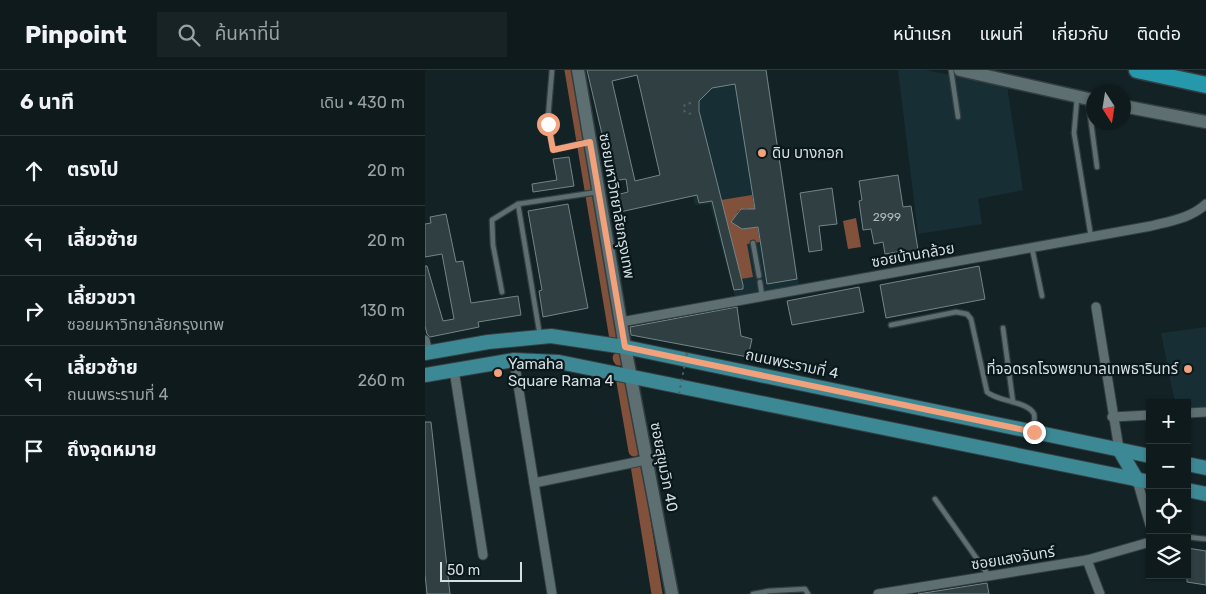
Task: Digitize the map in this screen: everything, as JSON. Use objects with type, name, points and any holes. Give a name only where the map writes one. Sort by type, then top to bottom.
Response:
[{"type":"highway","points":[[1137,70],[1206,85]]},
{"type":"main road","name":"ถนนพระรามที่ 4","points":[[426,348],[551,336],[625,347],[1146,455]]},
{"type":"main road","points":[[425,375],[514,360],[559,362],[1143,481]]},
{"type":"main road","points":[[1119,449],[1143,481]]},
{"type":"main road","points":[[1191,465],[1206,468]]},
{"type":"main road","points":[[1191,491],[1206,494]]},
{"type":"street","name":"ซอยมหาวิทยาลัยกรุงเทพ","points":[[578,70],[590,142],[591,193],[625,347]]},
{"type":"street","points":[[960,70],[1086,98]]},
{"type":"street","points":[[1131,108],[1206,122]]},
{"type":"street","name":"ซอยบ้านกล้วย","points":[[621,322],[1179,220],[1197,212],[1206,205]]},
{"type":"street","points":[[1096,307],[1112,417],[1119,449]]},
{"type":"street","name":"ซอยสุขุมวิท 40","points":[[625,347],[672,594]]},
{"type":"street","points":[[514,360],[552,594]]},
{"type":"street","points":[[454,370],[483,555]]},
{"type":"street","points":[[1191,413],[1206,412]]},
{"type":"street","points":[[1112,417],[1146,415]]},
{"type":"street","points":[[533,483],[646,460]]},
{"type":"street","points":[[1143,481],[1146,500]]},
{"type":"street","name":"ซอยแสงจันทร์","points":[[882,594],[922,590],[989,576],[1087,560],[1146,543]]},
{"type":"street","points":[[1087,560],[1100,594]]},
{"type":"lane","points":[[552,70],[548,118],[553,150],[590,142]]},
{"type":"lane","points":[[951,70],[958,117]]},
{"type":"lane","points":[[1086,98],[1073,133],[1091,237]]},
{"type":"lane","points":[[1091,130],[1097,167]]},
{"type":"lane","points":[[502,292],[493,245],[492,220],[518,204],[591,193]]},
{"type":"lane","points":[[518,204],[541,337]]},
{"type":"lane","points":[[753,243],[759,276]]},
{"type":"lane","points":[[1032,248],[1042,296]]},
{"type":"lane","points":[[760,282],[762,296]]},
{"type":"lane","points":[[891,325],[956,312],[967,314],[971,319],[987,392],[992,396],[1030,408],[1034,415],[1034,432]]},
{"type":"lane","points":[[1003,328],[1013,402]]},
{"type":"lane","points":[[935,499],[989,576]]},
{"type":"lane","points":[[1191,537],[1206,539]]},
{"type":"lane","points":[[753,594],[805,588],[808,594]]},
{"type":"path","points":[[691,103],[685,104],[683,110],[688,114],[693,113]]},
{"type":"path","points":[[679,394],[687,353]]},
{"type":"shaded area","name":"ดิบ บางกอก","points":[[663,70],[767,70],[799,285],[735,297],[710,204],[695,205]]},
{"type":"shaded area","points":[[898,70],[925,70],[1007,86],[1023,190],[978,199],[982,224],[918,234]]},
{"type":"shaded area","points":[[752,195],[756,215],[746,208],[738,211],[735,218],[742,229],[752,227],[756,219],[760,242],[747,244],[753,277],[741,279],[721,200]]},
{"type":"shaded area","points":[[856,218],[861,247],[848,249],[843,221]]},
{"type":"shaded area","name":"ที่จอดรถโรงพยาบาลเทพธารินทร์","points":[[1206,327],[1206,417],[1191,418],[1191,399],[1174,399],[1161,333]]},
{"type":"building","points":[[587,70],[766,70],[797,279],[767,284],[758,227],[742,229],[731,222],[741,209],[755,209],[735,84],[712,88],[699,101],[699,111],[743,289],[734,290],[712,201],[699,203],[697,195],[620,212],[616,195],[628,192],[626,179],[613,181]],"holes":[[[637,75],[660,175],[635,181],[612,81]]]},
{"type":"building","points":[[569,157],[574,186],[533,192],[532,184],[557,180],[553,159]]},
{"type":"building","points":[[898,175],[903,207],[911,206],[919,256],[904,259],[903,251],[885,254],[883,242],[874,244],[871,229],[863,230],[859,201],[862,200],[859,181]]},
{"type":"building","points":[[832,188],[837,224],[819,226],[822,250],[809,252],[800,193]]},
{"type":"building","points":[[568,204],[588,308],[543,317],[539,291],[542,290],[528,211]]},
{"type":"building","points":[[446,214],[456,262],[463,261],[471,303],[518,296],[521,315],[478,322],[479,327],[430,337],[427,334],[425,326],[425,266],[427,266],[443,321],[454,319],[442,254],[425,257],[425,224],[431,223],[430,217]]},
{"type":"building","points":[[979,266],[985,299],[886,318],[880,285]]},
{"type":"building","points":[[859,287],[864,312],[792,325],[787,301]]},
{"type":"building","points":[[737,307],[741,336],[752,339],[748,357],[631,335],[630,327]]},
{"type":"building","points":[[425,422],[431,422],[450,594],[427,594],[425,574]]},
{"type":"building","points":[[1191,549],[1206,551],[1206,585],[1187,582],[1187,579],[1191,579]]},
{"type":"building","points":[[987,583],[989,594],[918,594]]},
{"type":"waterway","points":[[570,70],[615,339]]},
{"type":"waterway","points":[[622,382],[634,451]]},
{"type":"waterway","points":[[636,465],[657,594]]},
{"type":"place","name":"ดิบ บางกอก","points":[[762,153]]},
{"type":"place","name":"ที่จอดรถโรงพยาบาลเทพธารินทร์","points":[[1188,369]]},
{"type":"place","name":"Yamaha Square Rama 4","points":[[498,373]]},
{"type":"route","points":[[548,124],[553,150],[590,142],[625,347],[1034,432]]}]
